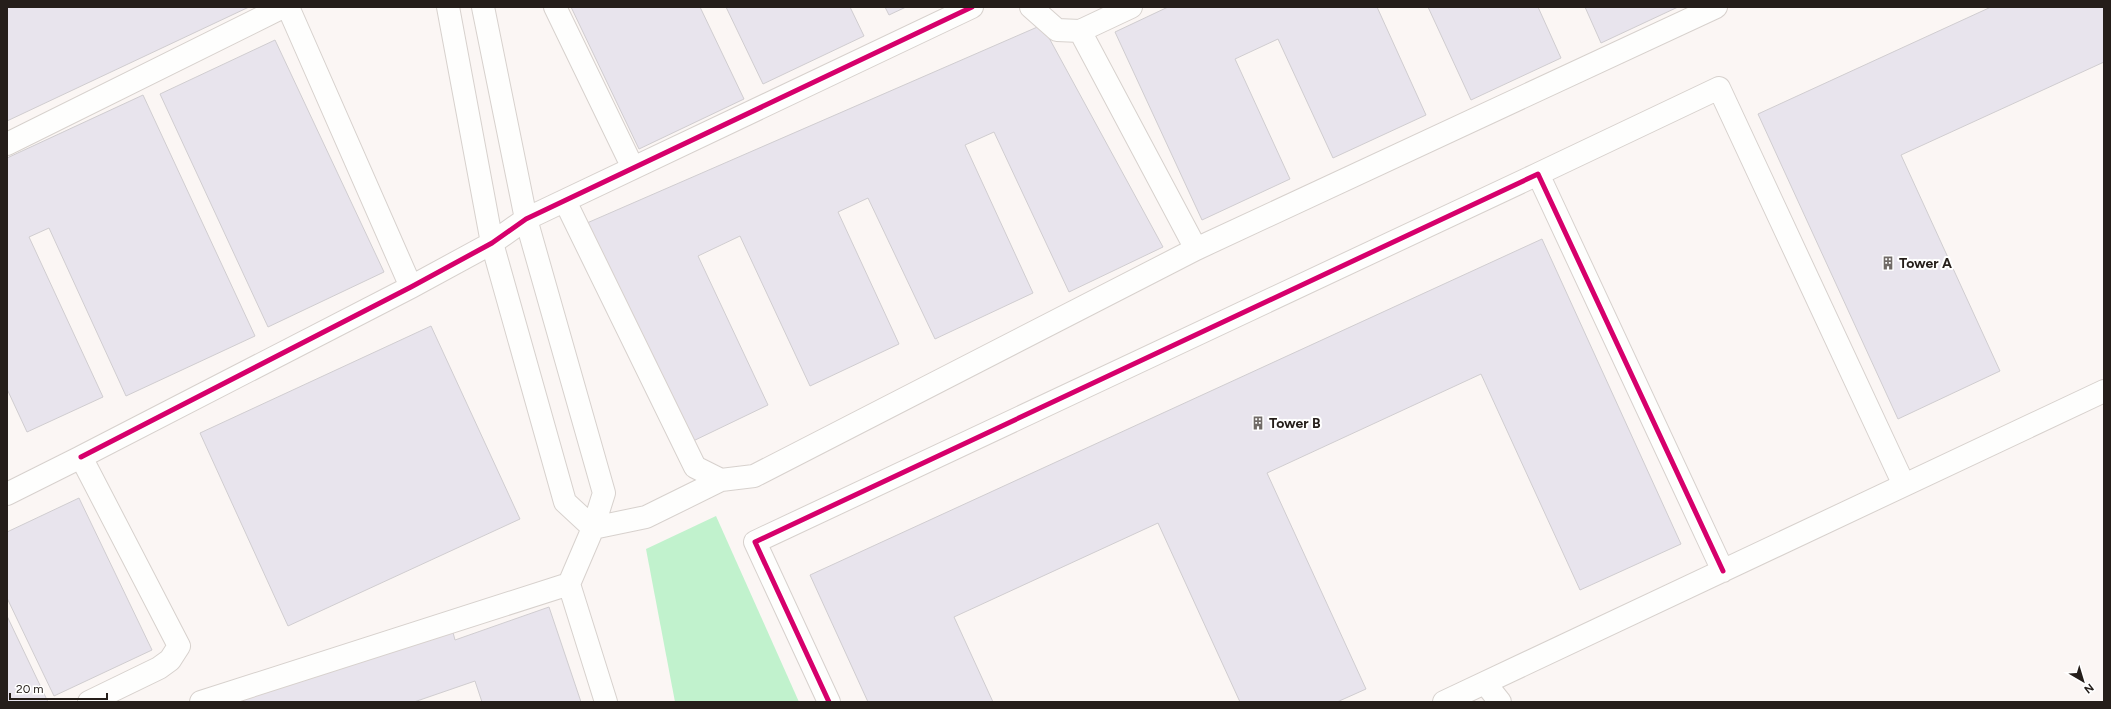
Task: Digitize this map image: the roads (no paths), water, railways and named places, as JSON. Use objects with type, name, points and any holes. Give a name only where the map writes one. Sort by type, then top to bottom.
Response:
[{"type":"street","points":[[7,144],[283,7]]},
{"type":"street","points":[[288,7],[411,287]]},
{"type":"street","points":[[448,7],[492,243],[565,502],[593,528]]},
{"type":"street","points":[[483,7],[526,219],[604,493],[593,528],[569,584],[606,702]]},
{"type":"street","points":[[555,7],[632,168]]},
{"type":"street","points":[[7,494],[411,287],[492,243],[526,219],[972,7]]},
{"type":"street","points":[[1031,7],[1057,30],[1080,31],[1132,7]]},
{"type":"street","points":[[593,528],[646,517],[721,480],[754,476],[1196,249],[1716,7]]},
{"type":"street","points":[[1080,31],[1196,249]]},
{"type":"street","points":[[829,702],[755,542],[1719,88],[1904,485]]},
{"type":"street","points":[[1538,174],[1723,571]]},
{"type":"street","points":[[565,201],[695,467],[721,480]]},
{"type":"street","points":[[1444,702],[2104,391]]},
{"type":"street","points":[[81,457],[179,646],[170,660],[160,668],[89,702]]},
{"type":"street","points":[[201,702],[569,584]]},
{"type":"street","points":[[1485,683],[1500,702]]},
{"type":"place","name":"Tower A","points":[[1888,263]]},
{"type":"place","name":"Tower B","points":[[1258,423]]}]
